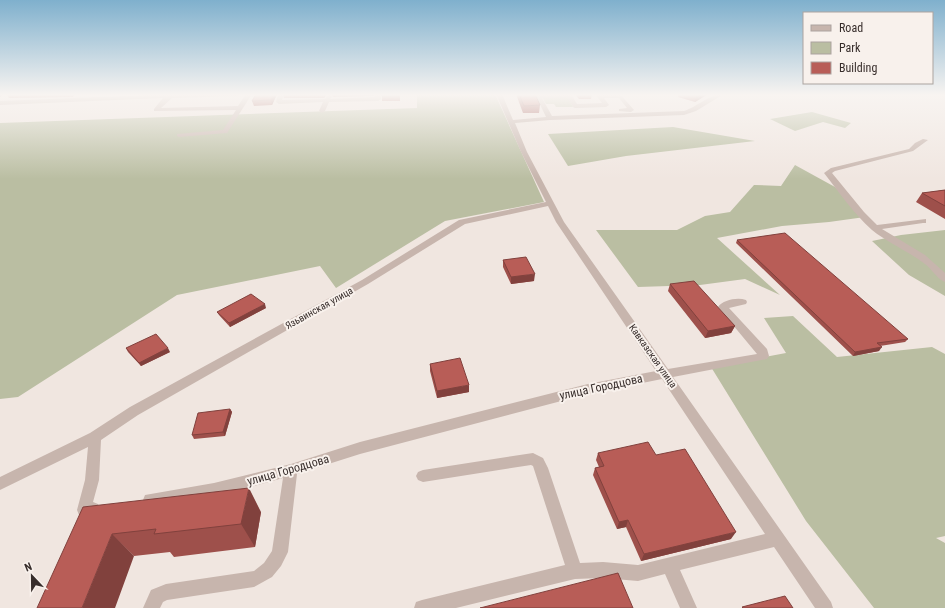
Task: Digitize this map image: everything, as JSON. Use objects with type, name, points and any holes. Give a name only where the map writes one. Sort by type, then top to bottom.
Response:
[{"type":"street","points":[[179,135],[225,132],[231,122]]},
{"type":"street","name":"Кавказская улица","points":[[511,122],[524,152],[560,222],[666,374],[825,608]]},
{"type":"street","points":[[925,140],[917,144],[911,150],[887,154],[833,169],[828,173],[861,214],[876,228],[928,262],[940,271],[945,279]]},
{"type":"street","name":"Язьвинская улица","points":[[95,437],[134,411],[372,279],[462,222],[551,203]]},
{"type":"street","points":[[876,228],[923,221]]},
{"type":"street","name":"улица Городцова","points":[[137,502],[214,490],[291,470],[360,448],[588,389],[764,356],[763,352],[723,307],[728,304],[742,302]]},
{"type":"street","points":[[0,484],[95,437]]},
{"type":"street","points":[[95,437],[92,480],[80,517],[106,507]]},
{"type":"street","points":[[423,476],[533,458],[538,462],[541,468],[574,571]]},
{"type":"street","points":[[151,608],[157,596],[166,592],[254,579],[261,577],[267,572],[275,562],[280,552],[291,470]]},
{"type":"street","points":[[422,608],[574,571],[603,570],[638,573],[778,538]]},
{"type":"street","points":[[669,565],[689,608]]},
{"type":"green space","points":[[508,122],[544,202],[445,221],[336,288],[320,266],[177,295],[18,397],[0,399],[0,123]]},
{"type":"green space","points":[[777,122],[822,122],[795,131]]},
{"type":"green space","points":[[824,122],[851,123],[845,128]]},
{"type":"green space","points":[[673,127],[755,141],[626,156],[568,166],[548,134]]},
{"type":"green space","points":[[795,165],[835,187],[865,217],[782,226],[717,238],[780,295],[745,279],[700,285],[638,287],[596,230],[677,230],[705,216],[730,212],[754,185],[781,186]]},
{"type":"green space","points":[[945,230],[945,296],[909,275],[872,241],[901,235]]},
{"type":"green space","points":[[793,316],[837,357],[932,347],[945,354],[945,536],[936,538],[945,543],[945,608],[874,608],[806,521],[711,367],[786,353],[764,318]]},
{"type":"building","points":[[945,190],[945,206],[922,193]]},
{"type":"building","points":[[785,233],[908,339],[877,343],[882,347],[855,352],[737,240]]},
{"type":"building","points":[[526,257],[535,274],[511,277],[503,260]]},
{"type":"building","points":[[694,281],[735,326],[708,331],[670,284]]},
{"type":"building","points":[[251,294],[265,304],[229,323],[217,312]]},
{"type":"building","points":[[156,334],[168,348],[139,363],[126,348]]},
{"type":"building","points":[[460,358],[469,385],[437,391],[430,364]]},
{"type":"building","points":[[230,409],[223,432],[192,435],[198,413]]},
{"type":"building","points":[[648,442],[656,455],[685,449],[736,532],[644,554],[628,520],[619,522],[595,468],[604,466],[598,453]]},
{"type":"building","points":[[249,488],[241,524],[154,534],[156,529],[112,534],[82,608],[37,608],[83,507]]},
{"type":"building","points":[[618,573],[633,608],[480,608]]},
{"type":"building","points":[[785,596],[793,608],[742,607]]}]
